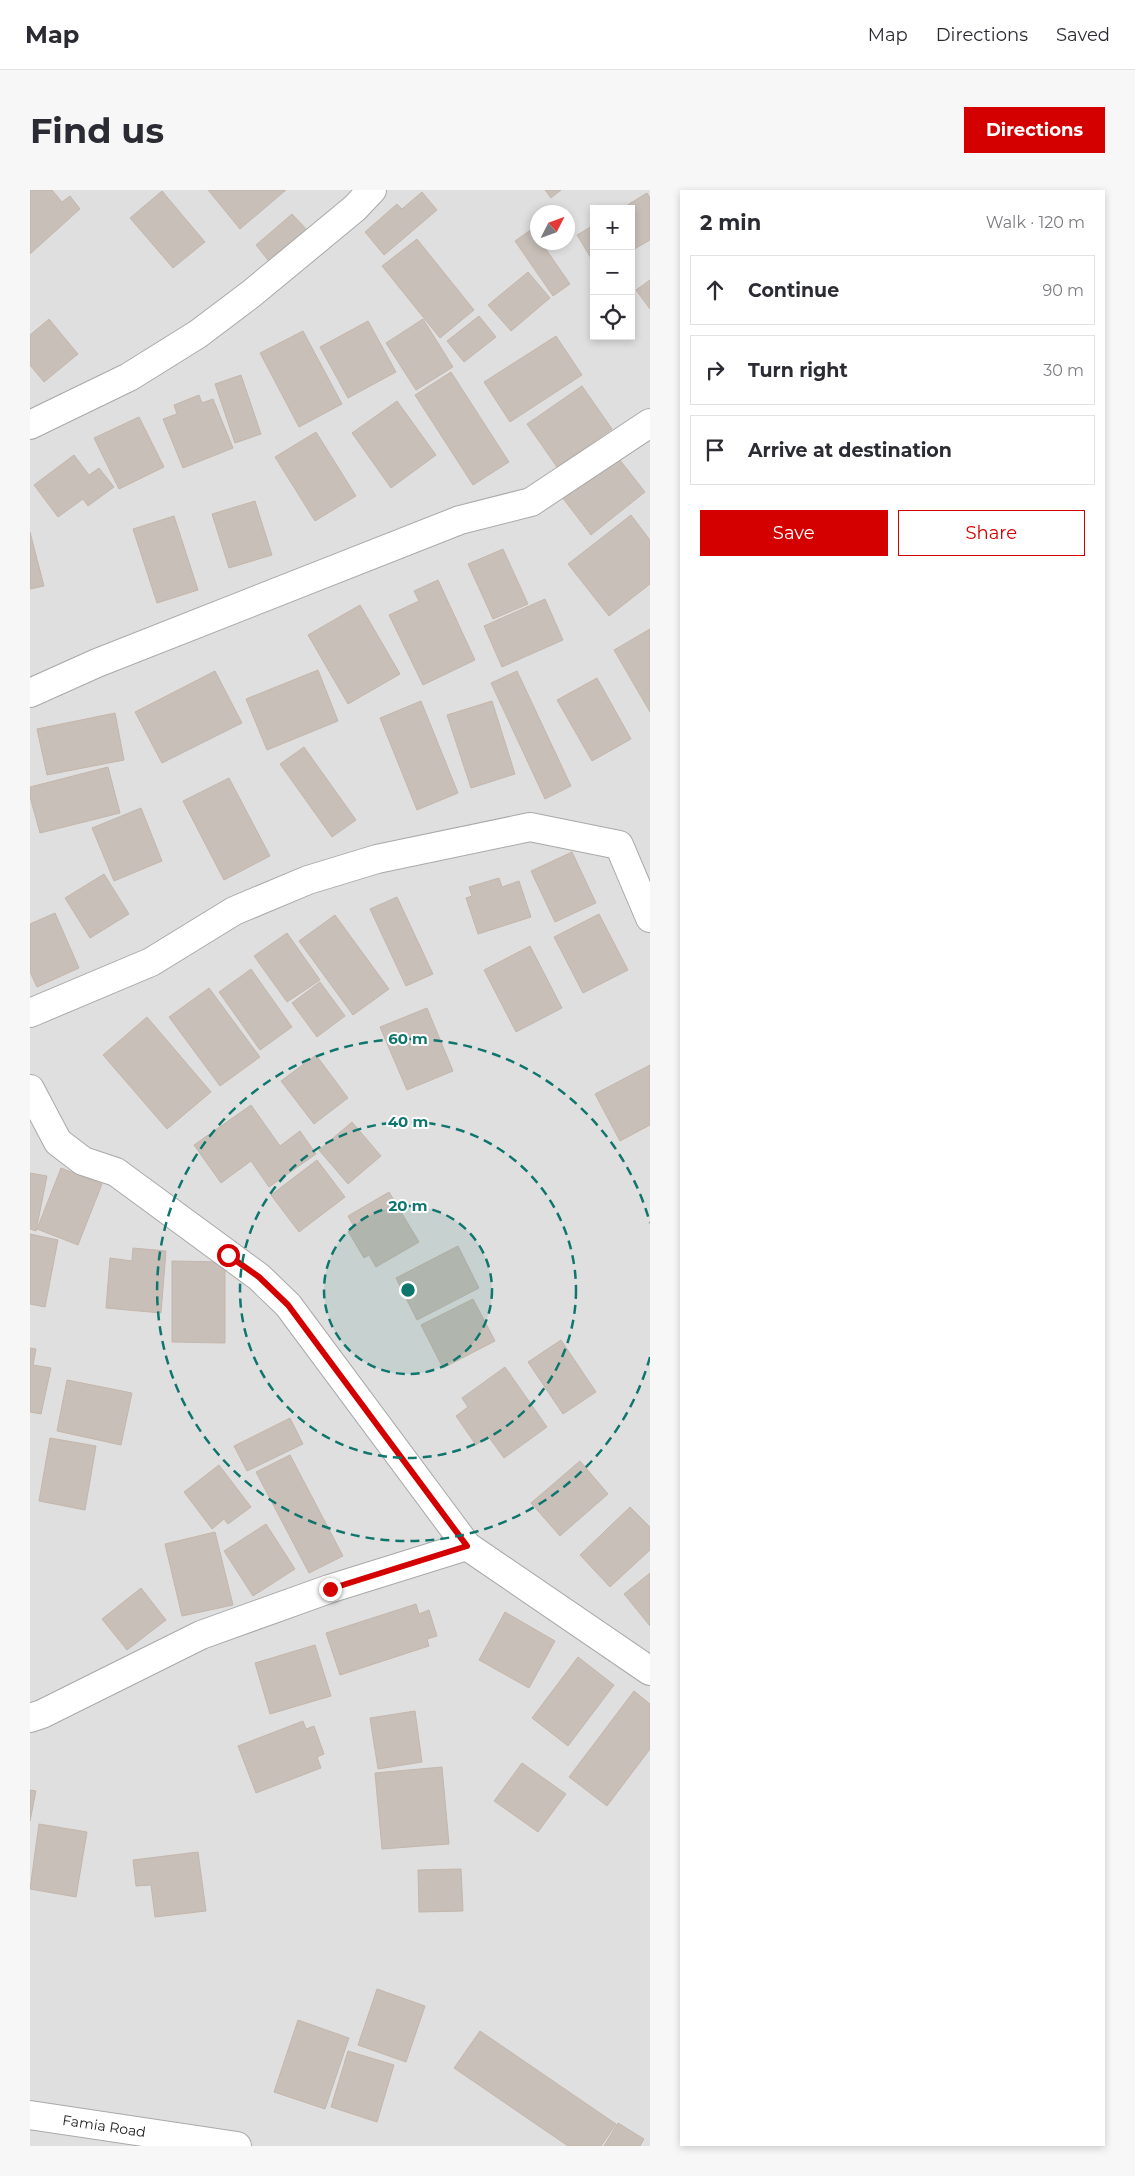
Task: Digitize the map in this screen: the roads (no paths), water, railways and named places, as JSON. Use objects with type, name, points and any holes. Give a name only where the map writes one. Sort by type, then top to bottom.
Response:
[{"type":"street","points":[[30,425],[129,377],[198,334],[252,294],[355,208],[372,190]]},
{"type":"street","points":[[30,693],[97,663],[460,520],[531,502],[650,423]]},
{"type":"street","points":[[30,1013],[151,962],[234,911],[308,880],[377,859],[530,827],[619,844],[650,918]]},
{"type":"street","points":[[30,1089],[58,1142],[83,1161],[116,1172],[259,1277],[288,1305],[467,1546],[650,1671]]},
{"type":"street","points":[[30,1718],[201,1635],[330,1589],[467,1546]]},
{"type":"street","name":"Famia Road","points":[[30,2115],[237,2146]]}]
